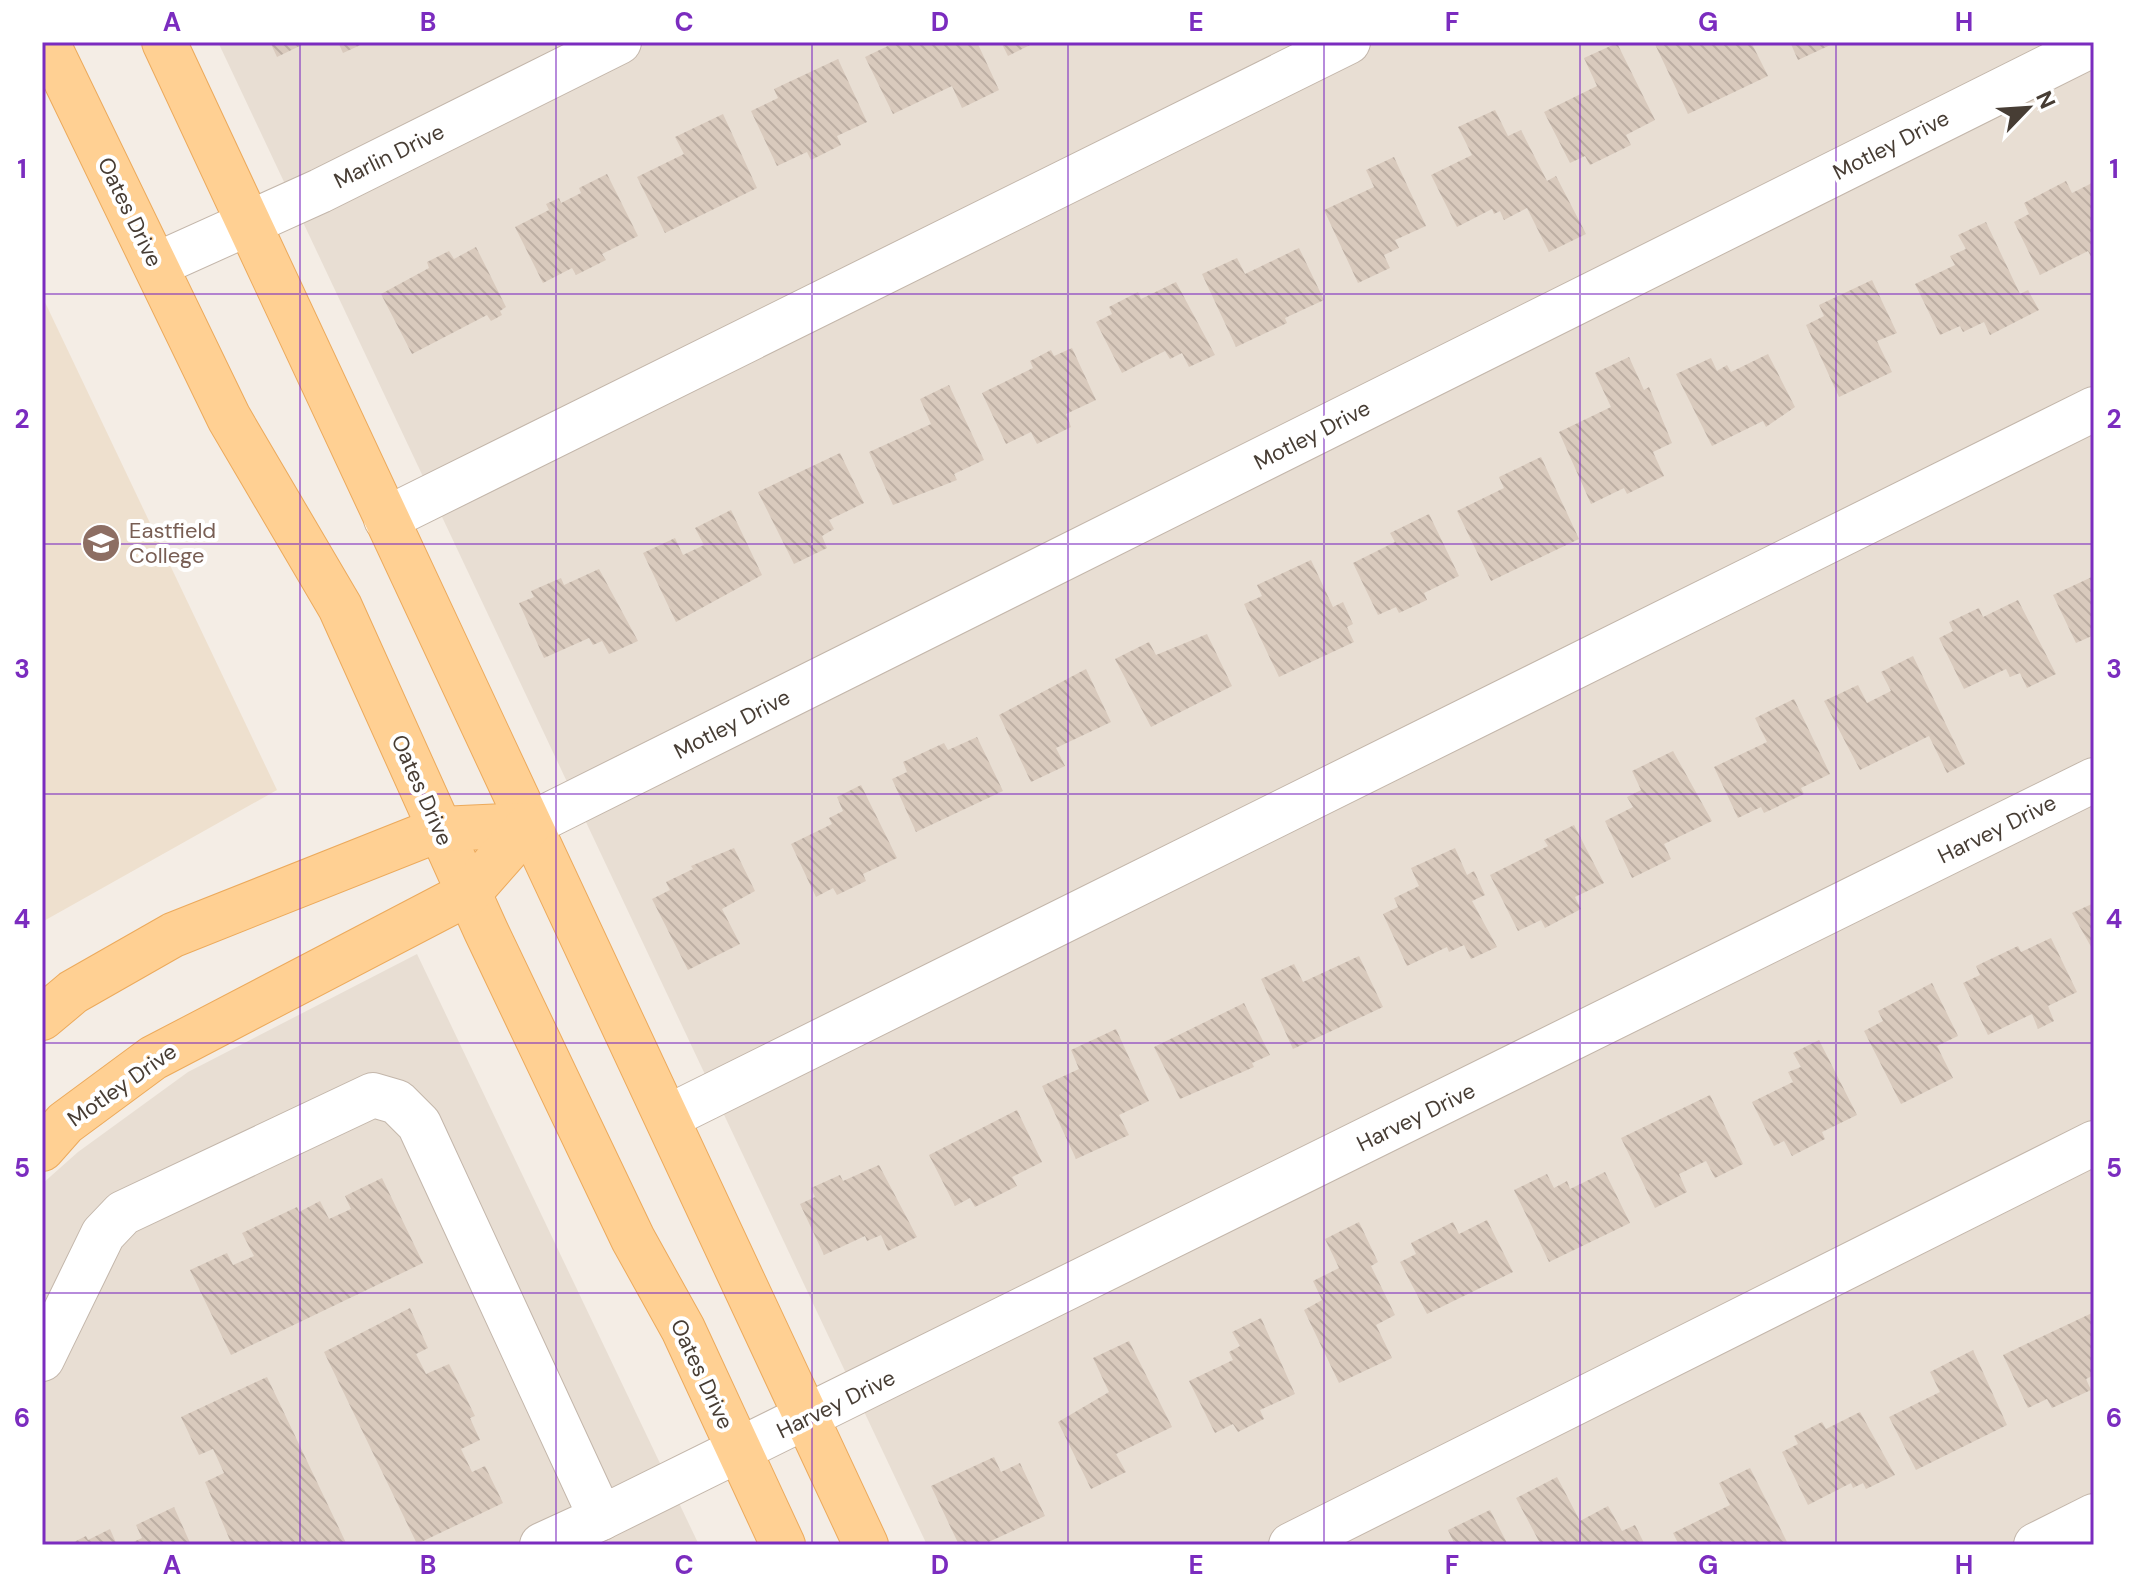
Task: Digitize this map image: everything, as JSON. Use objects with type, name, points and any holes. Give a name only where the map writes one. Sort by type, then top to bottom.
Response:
[{"type":"main road","name":"Oates Drive","points":[[47,42],[229,418],[340,607],[469,893],[633,1239],[683,1329],[783,1545]]},
{"type":"main road","points":[[164,42],[866,1545]]},
{"type":"main road","name":"Motley Drive","points":[[42,1018],[73,992],[173,935],[440,829],[529,825]]},
{"type":"main road","name":"Motley Drive","points":[[42,1149],[65,1123],[153,1058],[469,893],[529,825]]},
{"type":"street","name":"Marlin Drive","points":[[156,265],[320,191],[619,42]]},
{"type":"street","points":[[386,519],[1348,42]]},
{"type":"street","name":"Motley Drive","points":[[529,825],[2094,44]]},
{"type":"street","points":[[668,1117],[2094,409]]},
{"type":"street","name":"Harvey Drive","points":[[542,1545],[807,1419],[2094,780]]},
{"type":"street","points":[[47,1336],[103,1234],[123,1213],[373,1095],[397,1102],[419,1124],[601,1518]]},
{"type":"street","points":[[1291,1545],[2094,1143]]},
{"type":"street","points":[[2036,1545],[2094,1516]]},
{"type":"shaded area","points":[[218,42],[2094,42],[2094,1545],[927,1545]]},
{"type":"shaded area","name":"Eastfield College","points":[[42,296],[277,790],[42,922]]},
{"type":"shaded area","points":[[417,954],[699,1545],[42,1545],[42,1184],[78,1152],[188,1072]]},
{"type":"building","points":[[270,42],[308,42],[277,57]]},
{"type":"building","points":[[338,42],[367,42],[343,53]]},
{"type":"building","points":[[896,42],[977,42],[999,90],[962,108],[952,86],[893,114],[865,57]]},
{"type":"building","points":[[1001,42],[1036,42],[1008,56]]},
{"type":"building","points":[[1654,42],[1751,42],[1768,76],[1688,114]]},
{"type":"building","points":[[1790,42],[1837,42],[1798,60]]},
{"type":"building","points":[[1617,43],[1655,120],[1626,135],[1631,145],[1590,165],[1585,156],[1570,163],[1544,112],[1597,86],[1584,58]]},
{"type":"building","points":[[838,59],[867,122],[837,136],[841,145],[811,160],[807,152],[777,166],[751,111],[778,98],[774,89]]},
{"type":"building","points":[[1495,110],[1508,136],[1521,130],[1547,181],[1556,176],[1586,234],[1549,252],[1527,208],[1504,220],[1500,211],[1494,214],[1492,209],[1457,227],[1431,175],[1472,155],[1458,127]]},
{"type":"building","points":[[723,114],[757,188],[665,233],[637,177],[684,154],[675,137]]},
{"type":"building","points":[[1394,157],[1426,226],[1395,240],[1399,248],[1384,255],[1390,268],[1358,283],[1324,210],[1374,187],[1366,170]]},
{"type":"building","points":[[607,174],[638,236],[602,254],[606,260],[576,275],[572,268],[543,283],[515,227],[549,210],[546,204],[559,198],[561,203],[581,193],[579,188]]},
{"type":"building","points":[[2066,181],[2072,193],[2094,182],[2094,262],[2088,251],[2040,275],[2014,222],[2029,214],[2024,203]]},
{"type":"building","points":[[1986,222],[2020,294],[2028,290],[2039,310],[1990,335],[1984,322],[1963,332],[1960,326],[1940,335],[1915,284],[1955,265],[1950,256],[1966,249],[1958,235]]},
{"type":"building","points":[[476,247],[506,307],[500,311],[502,315],[491,321],[487,315],[412,354],[381,294],[429,268],[427,262],[449,251],[454,259]]},
{"type":"building","points":[[1299,248],[1324,300],[1285,318],[1287,323],[1236,347],[1202,274],[1237,258],[1245,274]]},
{"type":"building","points":[[1872,280],[1897,333],[1877,341],[1892,372],[1839,397],[1806,325],[1824,316],[1819,305]]},
{"type":"building","points":[[1176,282],[1215,355],[1189,367],[1182,353],[1170,359],[1165,351],[1122,373],[1096,322],[1112,314],[1109,307],[1138,292],[1141,299]]},
{"type":"building","points":[[1072,348],[1096,400],[1066,414],[1071,427],[1037,444],[1031,432],[1006,444],[982,393],[1033,368],[1030,361],[1051,350],[1054,356]]},
{"type":"building","points":[[1768,354],[1795,407],[1766,427],[1763,421],[1712,446],[1676,374],[1711,358],[1717,371],[1727,365],[1731,372]]},
{"type":"building","points":[[1629,357],[1644,390],[1649,387],[1672,443],[1653,452],[1664,476],[1627,494],[1624,488],[1591,504],[1559,432],[1611,407],[1595,373]]},
{"type":"building","points":[[949,385],[984,460],[954,474],[957,480],[893,505],[869,452],[931,424],[920,399]]},
{"type":"building","points":[[840,453],[864,503],[829,520],[834,529],[822,536],[827,548],[794,564],[758,492]]},
{"type":"building","points":[[1541,457],[1579,539],[1491,581],[1457,511],[1504,488],[1499,477]]},
{"type":"building","points":[[731,510],[762,575],[676,622],[643,553],[675,538],[683,555],[704,545],[695,528]]},
{"type":"building","points":[[1429,514],[1459,576],[1424,593],[1427,600],[1399,613],[1396,607],[1378,615],[1353,563],[1395,542],[1390,533]]},
{"type":"building","points":[[1311,560],[1333,607],[1343,602],[1353,624],[1347,627],[1354,642],[1279,677],[1244,604],[1262,596],[1257,585]]},
{"type":"building","points":[[599,569],[638,641],[609,654],[602,641],[593,645],[589,638],[544,658],[519,603],[534,597],[531,591],[561,578],[564,585]]},
{"type":"building","points":[[2094,576],[2094,635],[2076,643],[2053,595]]},
{"type":"building","points":[[2018,600],[2056,674],[2027,688],[2020,673],[2010,677],[2006,669],[1964,689],[1939,638],[1953,631],[1949,622],[1979,608],[1983,617]]},
{"type":"building","points":[[1207,634],[1232,686],[1151,727],[1115,659],[1149,642],[1156,655]]},
{"type":"building","points":[[1913,656],[1965,764],[1947,773],[1929,736],[1860,770],[1824,701],[1858,685],[1867,703],[1891,691],[1881,672]]},
{"type":"building","points":[[1086,669],[1111,722],[1056,748],[1065,766],[1031,782],[999,715]]},
{"type":"building","points":[[1794,699],[1830,774],[1801,788],[1804,794],[1764,813],[1761,807],[1738,818],[1714,767],[1767,742],[1755,718]]},
{"type":"building","points":[[977,737],[1003,791],[916,832],[892,779],[907,772],[903,762],[944,743],[948,750]]},
{"type":"building","points":[[1673,751],[1712,821],[1664,844],[1671,859],[1632,878],[1605,821],[1633,807],[1627,797],[1641,790],[1632,771]]},
{"type":"building","points":[[861,785],[897,858],[863,874],[866,881],[837,895],[833,888],[816,897],[791,844],[832,824],[829,818],[843,811],[837,797]]},
{"type":"building","points":[[1574,825],[1604,883],[1575,897],[1581,909],[1545,928],[1541,920],[1518,931],[1490,875],[1548,846],[1544,840]]},
{"type":"building","points":[[734,848],[755,891],[722,909],[740,944],[688,970],[652,899],[670,890],[666,882],[693,869],[691,866]]},
{"type":"building","points":[[1455,848],[1467,875],[1474,871],[1485,895],[1472,901],[1497,947],[1471,959],[1464,945],[1449,952],[1447,947],[1407,966],[1383,914],[1398,907],[1394,898],[1419,886],[1411,868]]},
{"type":"building","points":[[2094,903],[2094,952],[2072,913]]},
{"type":"building","points":[[2051,938],[2077,992],[2048,1006],[2054,1021],[2038,1029],[2032,1014],[1988,1035],[1963,983],[1980,975],[1976,966],[2018,946],[2021,952]]},
{"type":"building","points":[[1359,956],[1383,1007],[1293,1049],[1261,979],[1294,964],[1303,982]]},
{"type":"building","points":[[1932,983],[1958,1036],[1937,1046],[1953,1078],[1901,1104],[1864,1031],[1883,1021],[1878,1011]]},
{"type":"building","points":[[1244,1003],[1270,1055],[1252,1063],[1254,1067],[1180,1099],[1154,1047]]},
{"type":"building","points":[[1116,1029],[1149,1101],[1119,1115],[1129,1135],[1076,1159],[1042,1086],[1079,1069],[1071,1050]]},
{"type":"building","points":[[1819,1040],[1857,1115],[1822,1132],[1825,1139],[1792,1156],[1784,1141],[1774,1146],[1752,1102],[1793,1082],[1788,1072],[1801,1067],[1793,1053]]},
{"type":"building","points":[[1710,1095],[1743,1164],[1715,1178],[1706,1161],[1679,1174],[1687,1192],[1655,1208],[1621,1138]]},
{"type":"building","points":[[1017,1110],[1042,1162],[1012,1177],[1017,1186],[975,1207],[970,1198],[955,1206],[929,1155]]},
{"type":"building","points":[[879,1165],[917,1237],[888,1251],[881,1235],[867,1241],[865,1236],[824,1255],[800,1204],[815,1197],[811,1188],[840,1175],[843,1181]]},
{"type":"building","points":[[1605,1172],[1630,1223],[1549,1262],[1514,1190],[1547,1174],[1554,1188],[1567,1181],[1570,1189]]},
{"type":"building","points":[[382,1178],[423,1263],[231,1355],[190,1270],[227,1253],[233,1265],[254,1256],[242,1233],[297,1207],[299,1212],[320,1201],[329,1219],[351,1209],[345,1196]]},
{"type":"building","points":[[1487,1220],[1513,1272],[1427,1314],[1400,1262],[1416,1254],[1411,1243],[1453,1222],[1459,1234]]},
{"type":"building","points":[[1359,1222],[1378,1262],[1371,1266],[1395,1315],[1376,1325],[1392,1358],[1339,1383],[1304,1310],[1322,1300],[1313,1281],[1339,1268],[1325,1239]]},
{"type":"building","points":[[410,1308],[428,1348],[416,1354],[426,1374],[449,1364],[475,1416],[470,1418],[480,1440],[461,1449],[472,1472],[485,1466],[503,1503],[417,1544],[324,1352]]},
{"type":"building","points":[[2092,1313],[2094,1375],[2086,1379],[2091,1390],[2052,1408],[2047,1399],[2028,1408],[2003,1355]]},
{"type":"building","points":[[1261,1318],[1295,1394],[1260,1410],[1264,1419],[1238,1432],[1233,1424],[1215,1433],[1189,1381],[1233,1360],[1229,1352],[1240,1346],[1232,1332]]},
{"type":"building","points":[[1129,1341],[1172,1427],[1116,1454],[1126,1472],[1091,1489],[1058,1422],[1109,1392],[1093,1358]]},
{"type":"building","points":[[1973,1350],[2007,1425],[1916,1470],[1889,1417],[1940,1392],[1930,1372]]},
{"type":"building","points":[[267,1377],[347,1545],[232,1545],[205,1482],[224,1473],[213,1449],[199,1455],[181,1417]]},
{"type":"building","points":[[1860,1412],[1895,1475],[1866,1489],[1863,1483],[1853,1488],[1851,1483],[1808,1505],[1782,1452],[1798,1444],[1794,1436],[1822,1422],[1826,1429]]},
{"type":"building","points":[[994,1457],[1001,1472],[1020,1463],[1045,1516],[982,1545],[959,1545],[931,1486]]},
{"type":"building","points":[[1750,1468],[1787,1542],[1781,1545],[1679,1545],[1673,1533],[1730,1505],[1719,1483]]},
{"type":"building","points":[[1557,1477],[1580,1521],[1608,1506],[1622,1531],[1635,1525],[1645,1545],[1541,1545],[1516,1498]]},
{"type":"building","points":[[174,1507],[191,1545],[127,1545],[142,1538],[136,1525]]},
{"type":"building","points":[[1490,1510],[1508,1545],[1455,1545],[1448,1530]]},
{"type":"building","points":[[110,1529],[117,1545],[68,1545],[86,1536],[88,1540]]},
{"type":"place","name":"Eastfield College","points":[[101,543]]}]
